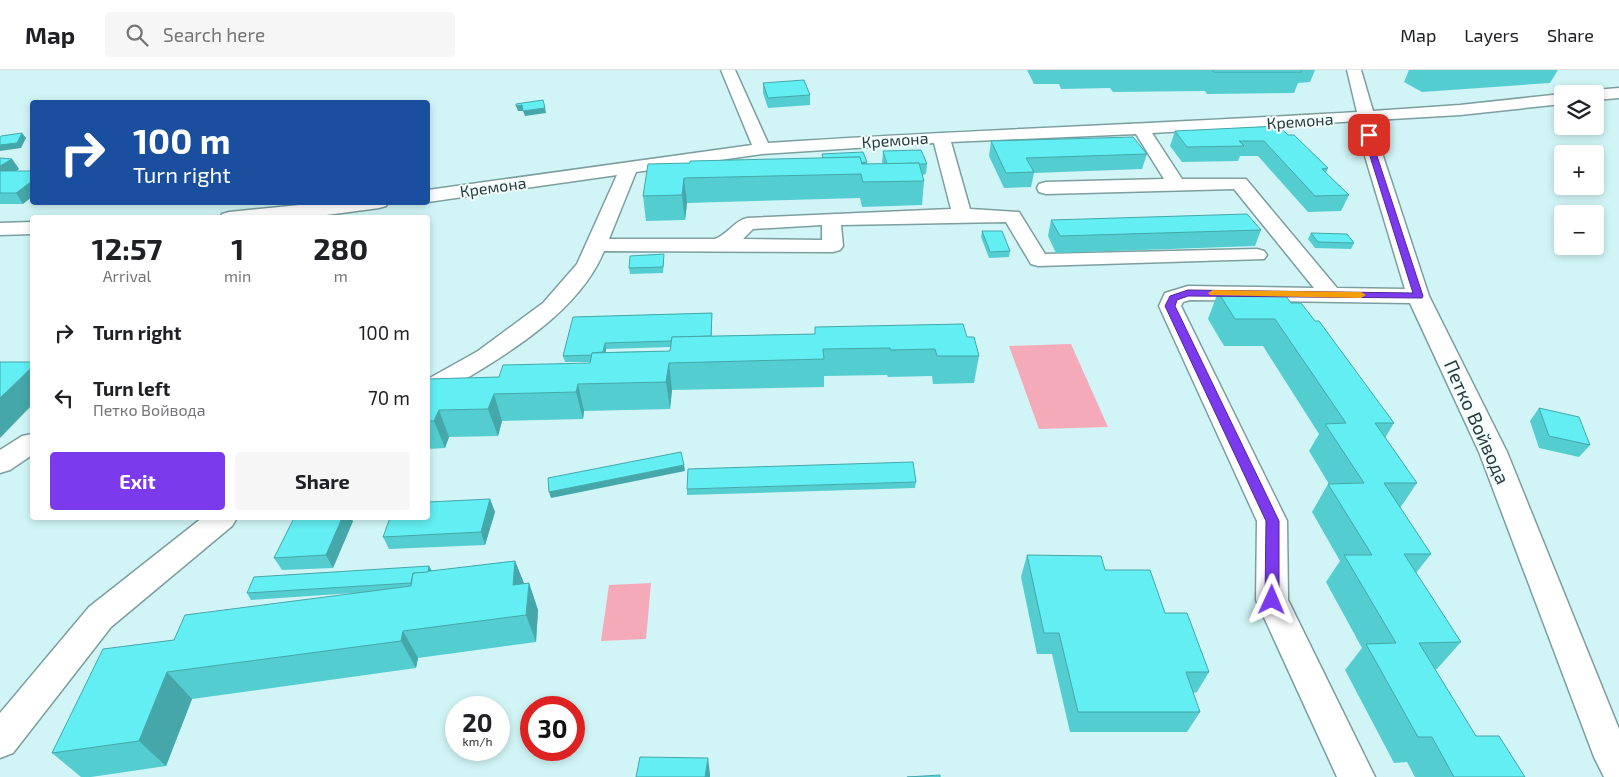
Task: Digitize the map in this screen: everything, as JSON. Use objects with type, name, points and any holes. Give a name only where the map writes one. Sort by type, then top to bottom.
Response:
[{"type":"street","points":[[728,70],[762,149]]},
{"type":"street","name":"Петко Войвода","points":[[1354,70],[1366,116],[1372,153],[1418,296],[1493,452],[1607,745],[1619,768]]},
{"type":"street","points":[[1604,94],[1619,93]]},
{"type":"street","name":"Кремона","points":[[430,196],[762,149],[941,137],[1142,130],[1460,110],[1554,100]]},
{"type":"street","points":[[1142,130],[1177,185]]},
{"type":"street","points":[[941,137],[962,215]]},
{"type":"street","points":[[430,389],[487,356],[552,308],[587,266],[629,168]]},
{"type":"street","points":[[1046,188],[1239,183],[1331,295]]},
{"type":"street","points":[[292,215],[359,205]]},
{"type":"street","points":[[596,245],[722,244],[833,246],[831,219],[962,215],[1012,216],[1038,260],[1257,255]]},
{"type":"street","points":[[0,229],[30,228]]},
{"type":"street","points":[[1356,777],[1272,600],[1272,521],[1170,306],[1173,298],[1188,293],[1418,296]]},
{"type":"street","points":[[0,463],[30,444]]},
{"type":"street","points":[[0,741],[100,617],[220,520]]},
{"type":"shaded area","points":[[1071,344],[1108,427],[1039,429],[1009,346]]},
{"type":"shaded area","points":[[651,583],[646,639],[601,641],[609,585]]},
{"type":"building","points":[[1212,70],[1300,70],[1302,72],[1214,72]]},
{"type":"building","points":[[804,80],[810,95],[768,98],[763,83]]},
{"type":"building","points":[[543,100],[545,108],[523,111],[522,105],[516,106],[516,104]]},
{"type":"building","points":[[1279,126],[1288,135],[1294,135],[1328,168],[1322,169],[1349,195],[1315,196],[1264,141],[1239,141],[1244,146],[1187,147],[1175,131]]},
{"type":"building","points":[[22,133],[17,143],[0,145],[1,136]]},
{"type":"building","points":[[1133,137],[1147,154],[1026,158],[1034,172],[1006,173],[991,141]]},
{"type":"building","points":[[921,150],[927,164],[887,164],[883,151]]},
{"type":"building","points":[[863,152],[867,162],[861,163],[860,157],[823,158],[822,154]]},
{"type":"building","points":[[860,157],[862,164],[919,163],[924,181],[863,182],[861,174],[684,178],[682,195],[643,196],[648,164],[690,163],[690,161]]},
{"type":"building","points":[[0,158],[12,159],[0,166]]},
{"type":"building","points":[[0,171],[30,171],[30,182],[16,193],[0,193]]},
{"type":"building","points":[[1247,214],[1261,230],[1060,236],[1051,220]]},
{"type":"building","points":[[982,231],[1002,231],[1010,251],[990,252]]},
{"type":"building","points":[[1311,233],[1347,234],[1354,243],[1318,242]]},
{"type":"building","points":[[664,254],[663,267],[629,268],[630,256]]},
{"type":"building","points":[[1218,292],[1283,292],[1291,303],[1301,303],[1315,321],[1319,321],[1394,423],[1375,423],[1417,483],[1384,483],[1431,554],[1404,554],[1461,642],[1419,643],[1476,736],[1499,736],[1525,777],[1454,777],[1432,737],[1418,737],[1366,644],[1396,643],[1344,555],[1372,555],[1328,484],[1364,483],[1325,424],[1346,423],[1275,319],[1235,319]]},
{"type":"building","points":[[712,313],[711,336],[672,337],[671,341],[605,343],[603,352],[592,353],[592,355],[563,356],[573,317]]},
{"type":"building","points":[[963,324],[967,337],[974,337],[979,356],[937,356],[935,349],[823,349],[824,359],[669,363],[666,382],[578,384],[576,392],[494,394],[488,409],[439,410],[434,421],[430,421],[430,379],[499,377],[503,365],[590,363],[592,353],[670,351],[672,337],[815,334],[815,327]]},
{"type":"building","points":[[0,362],[30,362],[30,369],[0,398]]},
{"type":"building","points":[[1539,408],[1579,417],[1590,445],[1549,436]]},
{"type":"building","points":[[681,452],[684,465],[549,492],[548,478]]},
{"type":"building","points":[[913,462],[916,482],[687,489],[688,469]]},
{"type":"building","points":[[490,499],[481,532],[383,537],[389,520],[430,520],[430,502]]},
{"type":"building","points":[[293,520],[341,520],[326,555],[274,558]]},
{"type":"building","points":[[1027,555],[1101,556],[1105,570],[1150,570],[1165,613],[1187,613],[1209,672],[1186,672],[1200,712],[1078,712],[1059,633],[1044,633]]},
{"type":"building","points":[[515,561],[513,585],[529,583],[526,615],[403,631],[401,641],[167,672],[139,741],[52,753],[103,649],[174,640],[185,615],[411,586],[413,573]]},
{"type":"building","points":[[429,566],[428,572],[413,573],[411,583],[247,593],[254,577]]},
{"type":"building","points":[[640,757],[708,758],[705,777],[636,777]]},
{"type":"building","points":[[940,775],[940,777],[907,777]]},
{"type":"slow traffic","points":[[1213,293],[1361,295]]},
{"type":"route","points":[[1272,600],[1272,521],[1170,306],[1173,298],[1188,293],[1418,296],[1372,153],[1369,135]]}]
